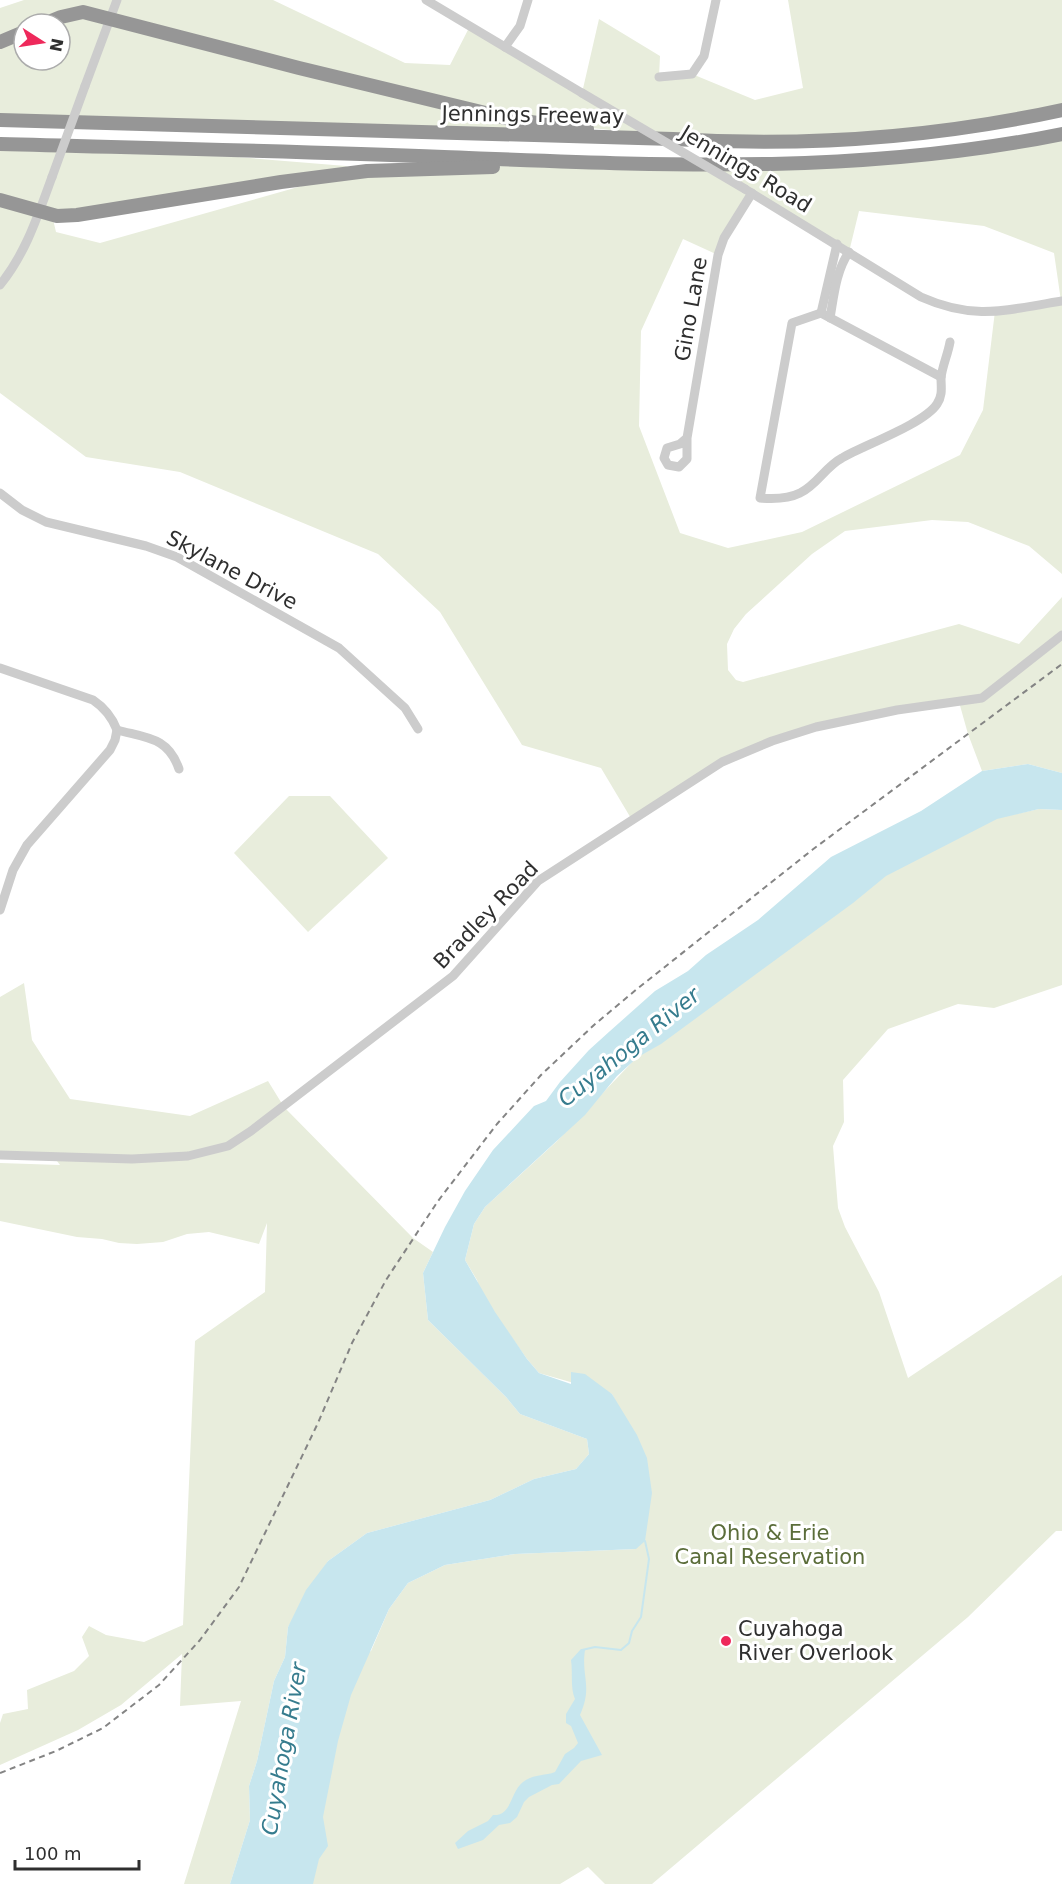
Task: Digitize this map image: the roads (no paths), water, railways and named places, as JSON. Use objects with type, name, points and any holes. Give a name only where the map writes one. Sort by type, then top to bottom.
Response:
[{"type":"highway","points":[[72,14],[83,12],[298,68],[514,120],[673,139]]},
{"type":"highway","name":"Jennings Freeway","points":[[0,120],[728,142],[847,140],[923,134],[1062,110]]},
{"type":"highway","name":"Jennings Freeway","points":[[0,144],[760,166],[809,165],[951,153],[1062,134]]},
{"type":"highway","points":[[0,200],[57,216],[76,215],[281,182],[367,171],[469,169],[546,161]]},
{"type":"street","points":[[0,285],[24,247],[39,212],[117,0]]},
{"type":"street","name":"Jennings Road","points":[[426,0],[837,244],[921,297],[944,307],[964,312],[990,312],[1062,301]]},
{"type":"street","points":[[505,47],[520,26],[528,0]]},
{"type":"street","points":[[659,77],[692,74],[704,56],[714,18],[716,0]]},
{"type":"street","name":"Gino Lane","points":[[687,438],[718,255],[748,191]]},
{"type":"street","points":[[826,315],[837,244]]},
{"type":"street","points":[[826,315],[842,262],[849,252]]},
{"type":"street","points":[[941,377],[826,315],[792,323],[760,498],[773,499],[799,494],[815,483],[829,466],[913,424],[937,405],[943,388],[941,377],[951,342]]},
{"type":"street","name":"Skylane Drive","points":[[0,493],[22,510],[46,522],[146,546],[177,557],[339,648],[405,708],[418,729]]},
{"type":"street","name":"Bradley Road","points":[[0,1155],[132,1159],[188,1156],[228,1146],[356,1052],[453,976],[538,880],[722,762],[772,741],[816,727],[897,710],[982,699],[1062,635]]},
{"type":"street","points":[[0,668],[93,700],[102,706],[113,719],[117,730],[110,750],[27,845],[13,870],[0,910]]},
{"type":"street","points":[[117,730],[160,741],[170,749],[179,769]]},
{"type":"water","name":"Cuyahoga River","points":[[1028,764],[1062,773],[1062,810],[1039,809],[997,819],[886,876],[853,903],[661,1044],[638,1057],[617,1076],[585,1115],[485,1207],[474,1224],[465,1260],[495,1312],[539,1373],[571,1384],[571,1372],[585,1374],[612,1394],[637,1435],[647,1458],[652,1493],[645,1541],[636,1549],[515,1554],[445,1565],[408,1583],[389,1609],[351,1695],[338,1741],[323,1817],[328,1846],[319,1859],[313,1884],[230,1884],[250,1820],[249,1786],[257,1761],[274,1681],[285,1657],[288,1627],[306,1590],[328,1561],[367,1533],[490,1500],[534,1479],[576,1469],[589,1454],[587,1439],[520,1414],[506,1397],[428,1320],[423,1273],[465,1191],[493,1150],[534,1106],[546,1101],[589,1050],[655,991],[688,971],[706,955],[758,920],[831,857],[921,811],[982,771]]},
{"type":"water","points":[[581,1649],[585,1650],[586,1696],[580,1715],[602,1755],[581,1761],[559,1784],[552,1785],[529,1797],[517,1817],[510,1823],[499,1825],[483,1840],[458,1849],[455,1843],[468,1831],[488,1821],[493,1815],[504,1812],[523,1782],[555,1772],[565,1754],[578,1743],[571,1726],[566,1723],[566,1714],[575,1699],[571,1660]]},
{"type":"waterway","points":[[582,1650],[595,1647],[621,1650],[629,1643],[632,1631],[641,1617],[649,1559],[645,1541]]},
{"type":"railway","points":[[0,1773],[56,1751],[103,1728],[159,1685],[200,1640],[239,1587],[318,1423],[352,1343],[386,1280],[438,1201],[497,1124],[541,1075],[594,1025],[637,989],[812,850],[1062,664]]},
{"type":"place","name":"Cuyahoga River Overlook","points":[[726,1641]]},
{"type":"park label","name":"Ohio & Erie Canal Reservation","points":[[770,1545]]}]
